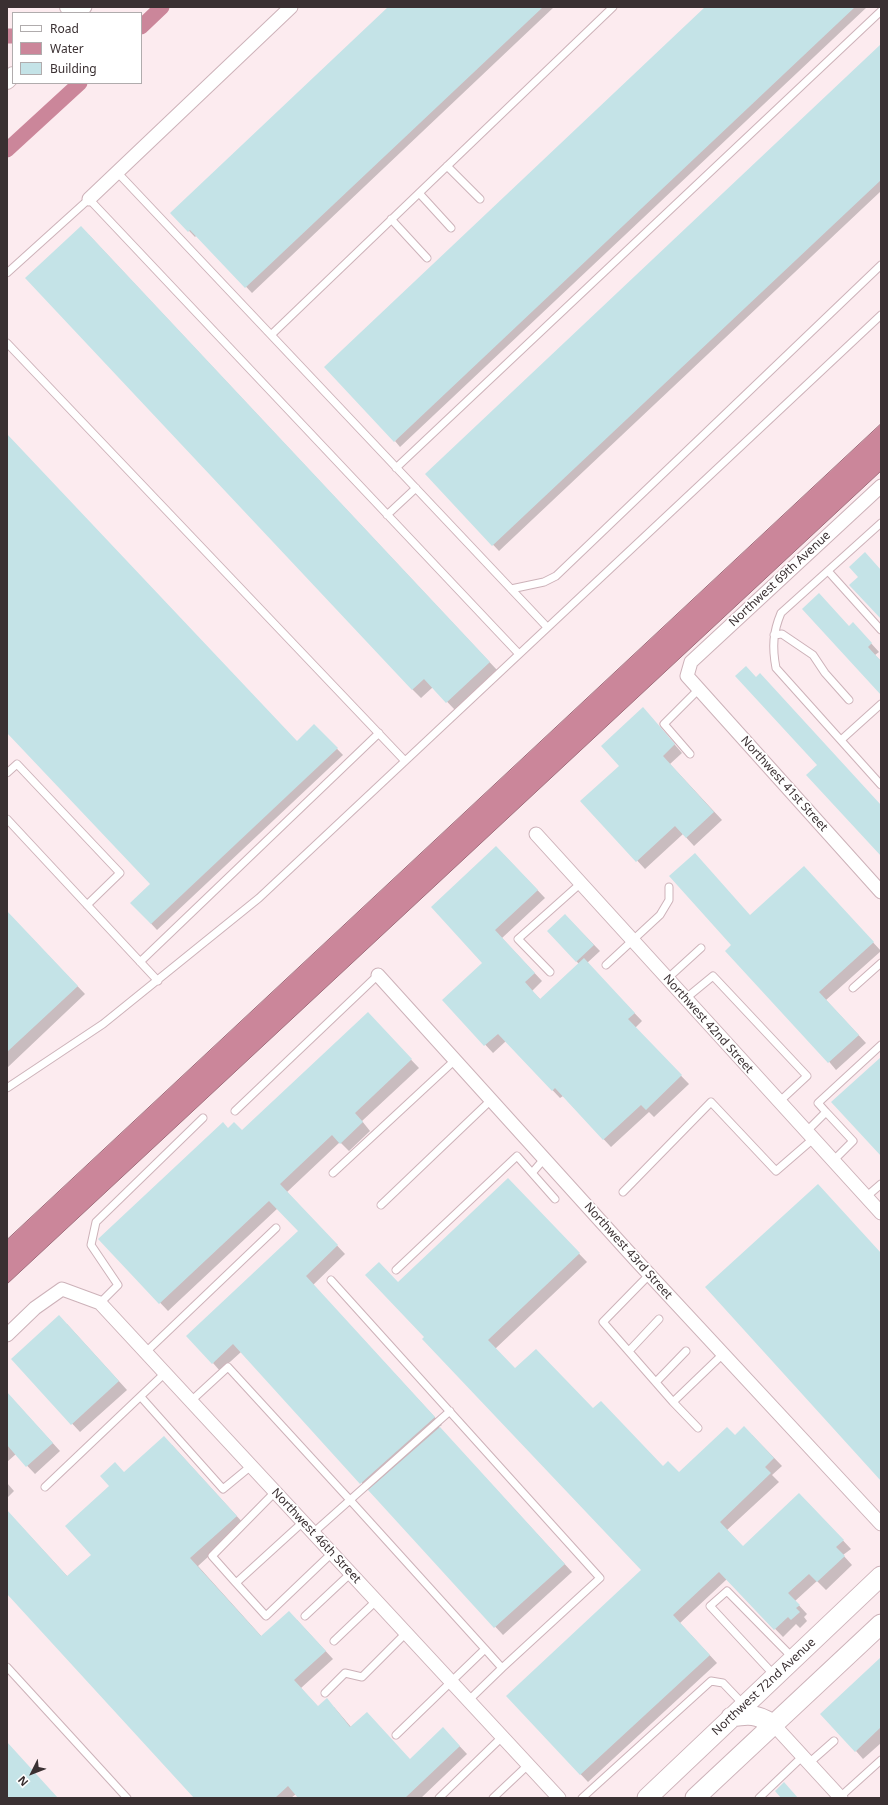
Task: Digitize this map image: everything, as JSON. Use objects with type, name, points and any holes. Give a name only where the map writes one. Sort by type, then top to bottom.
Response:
[{"type":"main road","name":"Northwest 72nd Avenue","points":[[647,1798],[881,1576]]},
{"type":"main road","points":[[697,1798],[773,1724],[881,1624]]},
{"type":"main road","points":[[737,1711],[760,1717],[773,1724]]},
{"type":"street","points":[[89,199],[291,7]]},
{"type":"street","name":"Northwest 69th Avenue","points":[[687,676],[690,662],[881,486]]},
{"type":"street","name":"Northwest 41st Street","points":[[687,676],[881,892]]},
{"type":"street","name":"Northwest 42nd Street","points":[[536,834],[881,1213]]},
{"type":"street","name":"Northwest 43rd Street","points":[[378,975],[649,1275],[881,1524]]},
{"type":"street","name":"Northwest 46th Street","points":[[7,1334],[35,1308],[62,1289],[100,1303],[559,1798]]},
{"type":"street","points":[[773,1724],[840,1798]]},
{"type":"lane","points":[[271,335],[613,7]]},
{"type":"lane","points":[[396,468],[881,11]]},
{"type":"lane","points":[[447,166],[480,199]]},
{"type":"lane","points":[[117,172],[547,628]]},
{"type":"lane","points":[[419,193],[451,228]]},
{"type":"lane","points":[[7,273],[89,199],[519,654]]},
{"type":"lane","points":[[391,219],[428,258]]},
{"type":"lane","points":[[511,589],[544,582],[556,576],[881,265]]},
{"type":"lane","points":[[7,1088],[103,1024],[259,898],[881,315]]},
{"type":"lane","points":[[7,343],[405,761]]},
{"type":"lane","points":[[387,515],[416,488]]},
{"type":"lane","points":[[881,523],[781,613],[774,635],[773,644],[776,668],[881,785]]},
{"type":"lane","points":[[828,571],[881,630]]},
{"type":"lane","points":[[774,635],[782,634],[813,655],[825,673],[849,700]]},
{"type":"lane","points":[[690,754],[664,724],[699,689]]},
{"type":"lane","points":[[841,740],[881,704]]},
{"type":"lane","points":[[140,962],[379,733]]},
{"type":"lane","points":[[7,773],[17,764],[120,873],[87,905]]},
{"type":"lane","points":[[7,819],[158,981]]},
{"type":"lane","points":[[550,972],[518,939],[581,883]]},
{"type":"lane","points":[[606,965],[634,942],[660,915],[669,900],[669,887]]},
{"type":"lane","points":[[667,978],[701,948]]},
{"type":"lane","points":[[853,988],[881,963]]},
{"type":"lane","points":[[235,1111],[378,975]]},
{"type":"lane","points":[[685,998],[713,976],[807,1076],[779,1102]]},
{"type":"lane","points":[[833,1161],[853,1141],[818,1103],[881,1045]]},
{"type":"lane","points":[[333,1173],[455,1060]]},
{"type":"lane","points":[[382,1205],[491,1100]]},
{"type":"lane","points":[[623,1192],[711,1102],[776,1171],[810,1135],[826,1112]]},
{"type":"lane","points":[[100,1303],[118,1285],[91,1245],[96,1222],[203,1118]]},
{"type":"lane","points":[[396,1270],[517,1156],[555,1199]]},
{"type":"lane","points":[[532,1173],[544,1159]]},
{"type":"lane","points":[[866,1197],[881,1184]]},
{"type":"lane","points":[[146,1352],[276,1228]]},
{"type":"lane","points":[[649,1275],[603,1322],[673,1402],[698,1428]]},
{"type":"lane","points":[[331,1280],[600,1578],[469,1700]]},
{"type":"lane","points":[[629,1352],[659,1319]]},
{"type":"lane","points":[[656,1382],[686,1351]]},
{"type":"lane","points":[[673,1402],[723,1354]]},
{"type":"lane","points":[[191,1401],[228,1367],[502,1668]]},
{"type":"lane","points":[[45,1487],[141,1397],[165,1372]]},
{"type":"lane","points":[[141,1397],[224,1489],[251,1466]]},
{"type":"lane","points":[[313,1533],[450,1411]]},
{"type":"lane","points":[[275,1492],[212,1556],[266,1616],[332,1553]]},
{"type":"lane","points":[[236,1583],[303,1522]]},
{"type":"lane","points":[[305,1616],[350,1573]]},
{"type":"lane","points":[[775,1676],[710,1606],[727,1591],[793,1659]]},
{"type":"lane","points":[[334,1641],[376,1601]]},
{"type":"lane","points":[[325,1693],[345,1673],[362,1678],[406,1633]]},
{"type":"lane","points":[[396,1735],[485,1649]]},
{"type":"lane","points":[[7,1667],[127,1798]]},
{"type":"lane","points":[[582,1798],[711,1681],[723,1683],[737,1711]]},
{"type":"lane","points":[[439,1798],[502,1737]]},
{"type":"lane","points":[[759,1798],[806,1759],[834,1741]]},
{"type":"lane","points":[[840,1798],[881,1760]]},
{"type":"lane","points":[[493,1798],[528,1765]]},
{"type":"water","points":[[881,424],[881,471],[7,1284],[7,1240]]},
{"type":"building","points":[[388,7],[543,7],[245,288],[190,230],[188,232],[170,213]]},
{"type":"building","points":[[705,7],[855,7],[394,442],[324,367]]},
{"type":"building","points":[[881,44],[881,180],[492,546],[425,474]]},
{"type":"building","points":[[81,226],[490,662],[446,703],[424,679],[412,690],[25,278]]},
{"type":"building","points":[[7,434],[297,741],[314,724],[338,748],[151,924],[130,903],[150,884],[7,733]]},
{"type":"building","points":[[865,552],[881,570],[881,619],[849,585],[858,577],[849,567]]},
{"type":"building","points":[[819,593],[849,626],[853,622],[872,643],[868,647],[881,661],[881,695],[802,609]]},
{"type":"building","points":[[746,666],[756,677],[760,673],[881,805],[881,856],[806,775],[817,765],[735,676]]},
{"type":"building","points":[[643,707],[675,744],[663,756],[714,812],[686,838],[675,826],[636,862],[580,801],[619,766],[601,746]]},
{"type":"building","points":[[496,846],[538,890],[495,930],[535,973],[525,982],[540,999],[584,958],[635,1013],[628,1019],[682,1075],[646,1110],[641,1105],[603,1140],[555,1088],[552,1091],[498,1034],[484,1046],[442,1000],[482,963],[431,907]]},
{"type":"building","points":[[695,853],[750,915],[804,866],[874,942],[819,992],[859,1035],[828,1063],[725,951],[731,945],[669,876]]},
{"type":"building","points":[[7,911],[78,986],[7,1052]]},
{"type":"building","points":[[565,914],[594,945],[576,962],[547,931]]},
{"type":"building","points":[[368,1012],[412,1059],[355,1113],[363,1122],[340,1144],[332,1135],[280,1184],[338,1245],[306,1276],[435,1417],[360,1484],[233,1344],[212,1364],[186,1336],[298,1231],[269,1201],[159,1304],[98,1239],[223,1122],[228,1128],[234,1122],[242,1130]]},
{"type":"building","points":[[881,1057],[881,1156],[831,1102]]},
{"type":"building","points":[[508,1178],[580,1253],[488,1340],[515,1368],[536,1349],[593,1408],[601,1401],[663,1466],[668,1461],[679,1472],[727,1427],[735,1435],[744,1426],[774,1458],[765,1467],[771,1473],[720,1522],[743,1546],[799,1493],[844,1540],[836,1547],[845,1556],[817,1582],[809,1574],[788,1593],[800,1605],[796,1608],[800,1612],[791,1620],[788,1617],[774,1630],[719,1572],[673,1615],[710,1655],[580,1775],[506,1696],[641,1570],[422,1339],[424,1337],[365,1275],[379,1262],[398,1282]]},
{"type":"building","points":[[818,1184],[881,1253],[881,1481],[705,1287]]},
{"type":"building","points":[[59,1315],[119,1381],[71,1425],[11,1359]]},
{"type":"building","points":[[7,1392],[53,1443],[26,1467],[7,1445]]},
{"type":"building","points":[[440,1427],[565,1564],[494,1628],[368,1490]]},
{"type":"building","points":[[164,1436],[237,1516],[190,1558],[261,1636],[289,1611],[326,1651],[294,1680],[318,1706],[327,1698],[350,1727],[367,1712],[410,1759],[443,1727],[460,1746],[405,1798],[298,1798],[288,1786],[275,1798],[194,1798],[7,1594],[7,1510],[67,1576],[91,1555],[65,1526],[109,1486],[100,1476],[115,1462],[124,1472]]},
{"type":"building","points":[[881,1657],[881,1727],[855,1752],[820,1714]]},
{"type":"building","points":[[7,1742],[58,1798],[7,1798]]},
{"type":"building","points":[[784,1782],[798,1798],[781,1798],[775,1791]]},
{"type":"waterway","points":[[142,26],[162,7]]},
{"type":"waterway","points":[[7,36],[12,36]]},
{"type":"waterway","points":[[7,150],[79,84]]}]
